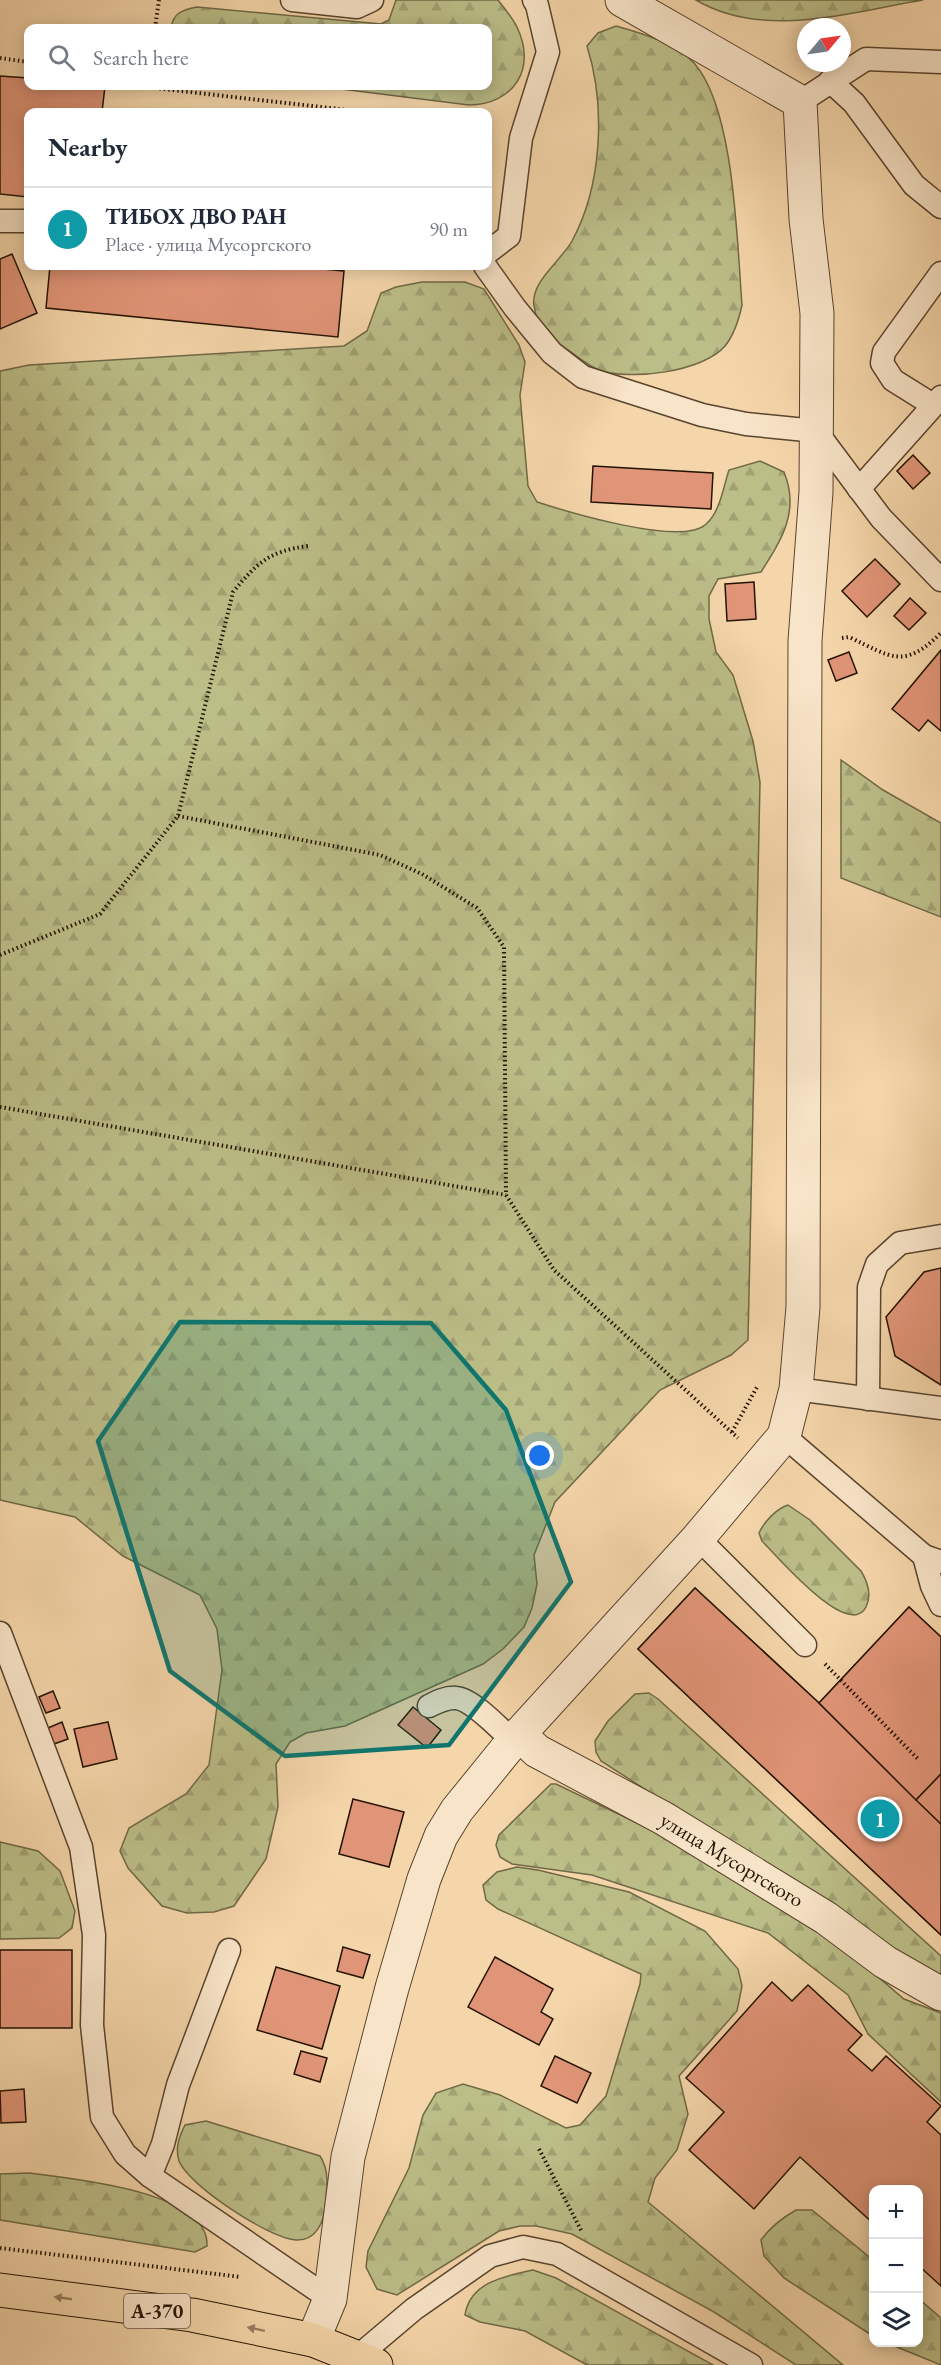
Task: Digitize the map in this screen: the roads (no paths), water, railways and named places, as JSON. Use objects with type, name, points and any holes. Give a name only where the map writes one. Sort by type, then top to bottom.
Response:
[{"type":"highway","name":"А-370","points":[[0,2290],[192,2316],[313,2340]]},
{"type":"highway","points":[[313,2340],[366,2361]]},
{"type":"street","points":[[313,2340],[330,2299],[348,2157],[392,1988],[424,1879],[441,1836],[457,1810],[516,1737],[698,1538],[762,1459],[784,1436],[795,1389],[803,1307],[805,641],[816,492],[817,313],[806,219],[800,102],[622,0]]},
{"type":"street","name":"улица Мусоргского","points":[[516,1737],[537,1751],[663,1818],[826,1918],[885,1962],[941,1994]]},
{"type":"lane","points":[[292,0],[357,7],[372,0]]},
{"type":"lane","points":[[492,249],[509,236],[520,138],[548,52],[534,0]]},
{"type":"lane","points":[[800,102],[867,59],[941,62]]},
{"type":"lane","points":[[830,81],[854,103],[914,185],[941,207]]},
{"type":"lane","points":[[0,221],[24,220]]},
{"type":"lane","points":[[487,270],[552,353],[583,377],[702,415],[746,424],[816,431],[881,518],[941,580]]},
{"type":"lane","points":[[859,489],[937,401],[893,380],[882,363],[884,352],[941,273]]},
{"type":"lane","points":[[868,1399],[869,1287],[877,1264],[900,1243],[941,1236]]},
{"type":"lane","points":[[795,1389],[941,1408]]},
{"type":"lane","points":[[784,1436],[932,1559],[932,1586],[941,1605]]},
{"type":"lane","points":[[698,1538],[805,1645]]},
{"type":"lane","points":[[0,1633],[81,1847],[94,1935],[92,2025],[102,2118],[125,2154],[150,2176],[330,2299]]},
{"type":"lane","points":[[429,1706],[446,1699],[458,1698],[516,1737]]},
{"type":"lane","points":[[150,2176],[163,2144],[178,2085],[229,1950]]},
{"type":"lane","points":[[366,2361],[414,2309],[490,2256],[523,2247],[557,2254],[751,2365]]},
{"type":"place","name":"ТИБОХ ДВО РАН","points":[[880,1819]]}]
